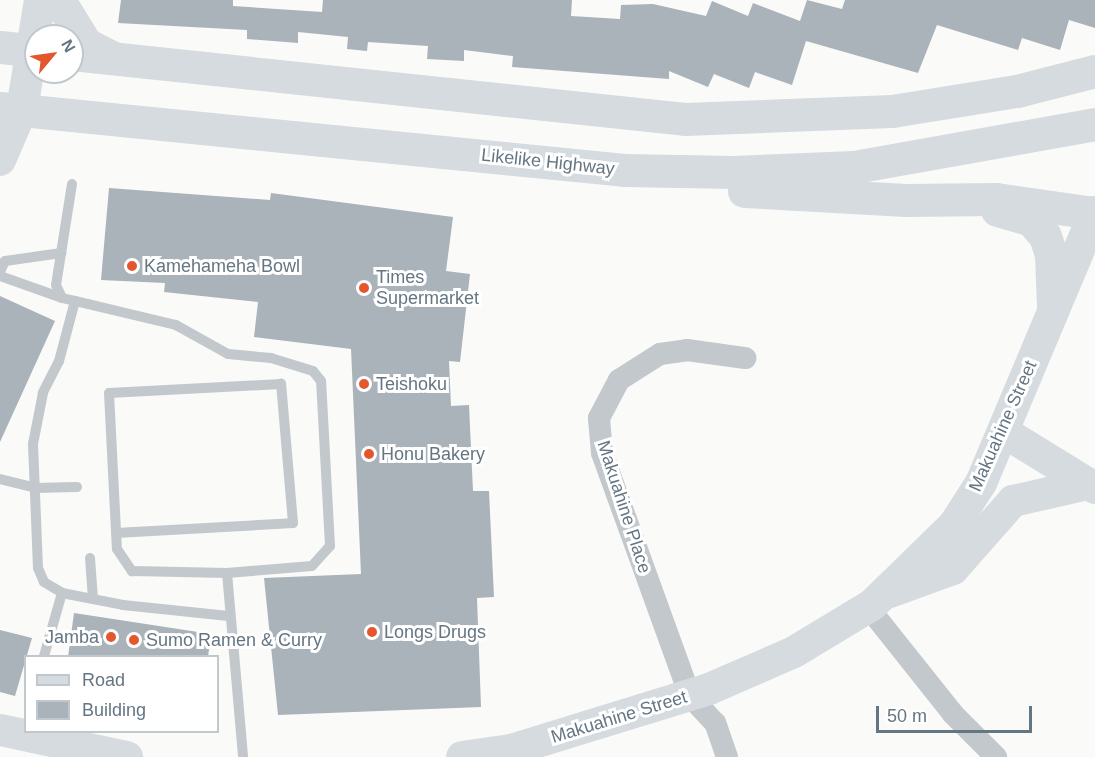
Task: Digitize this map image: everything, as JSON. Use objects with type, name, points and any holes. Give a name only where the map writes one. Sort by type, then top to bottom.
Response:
[{"type":"highway","points":[[58,0],[86,44],[115,59]]},
{"type":"highway","points":[[0,47],[24,50]]},
{"type":"highway","points":[[84,55],[523,106],[730,120],[892,111],[1017,91],[1095,71]]},
{"type":"highway","name":"Likelike Highway","points":[[11,109],[624,170],[854,167],[1095,124]]},
{"type":"highway","points":[[624,170],[671,185],[906,200],[1009,211],[1031,220],[1051,254],[1053,308]]},
{"type":"highway","points":[[906,200],[996,199],[1094,212]]},
{"type":"street","points":[[38,24],[40,0]]},
{"type":"street","points":[[0,160],[11,109],[24,78]]},
{"type":"street","name":"Makuahine Street","points":[[462,757],[511,750],[690,696],[794,652],[876,601],[954,525],[1005,432],[1053,308],[1094,212]]},
{"type":"street","name":"Makuahine Place","points":[[690,696],[602,453],[598,418],[619,380],[660,354],[687,350],[745,358]]},
{"type":"street","points":[[1005,432],[1092,486]]},
{"type":"street","points":[[996,757],[953,714],[876,601],[940,578],[1013,501],[1092,486]]},
{"type":"street","points":[[690,696],[715,723],[727,757]]},
{"type":"street","points":[[32,733],[127,757]]},
{"type":"lane","points":[[62,298],[56,285],[72,184]]},
{"type":"lane","points":[[62,253],[5,261],[0,274],[62,298],[176,324],[228,354],[303,366],[321,381],[330,546],[312,566],[227,573],[132,571],[117,549],[116,533],[109,393],[281,384],[293,523],[116,533]]},
{"type":"lane","points":[[75,301],[59,361],[43,393],[33,444],[38,568],[44,582],[62,592],[93,599],[228,616]]},
{"type":"lane","points":[[0,478],[35,488],[77,487]]},
{"type":"lane","points":[[90,558],[93,599]]},
{"type":"lane","points":[[227,573],[228,616],[243,757]]},
{"type":"lane","points":[[45,655],[62,592]]},
{"type":"building","points":[[121,0],[233,0],[233,6],[322,12],[323,0],[572,0],[571,16],[620,19],[621,5],[653,4],[706,16],[712,1],[748,16],[753,3],[800,21],[807,0],[842,9],[845,0],[1095,0],[1095,28],[1069,20],[1060,50],[1022,38],[1018,50],[937,25],[918,73],[806,41],[792,85],[755,72],[749,88],[714,74],[708,87],[669,71],[669,79],[512,67],[513,56],[464,50],[464,61],[427,59],[428,46],[368,42],[367,51],[347,49],[348,37],[298,32],[298,43],[247,39],[247,30],[118,23]]},
{"type":"building","points":[[109,188],[270,200],[271,193],[453,217],[446,271],[470,274],[460,362],[449,361],[451,406],[469,405],[473,491],[489,491],[494,597],[477,598],[481,707],[278,715],[264,578],[361,574],[351,349],[254,337],[258,302],[164,292],[165,283],[101,280]]},
{"type":"building","points":[[0,296],[55,321],[0,442]]},
{"type":"building","points":[[74,613],[211,634],[208,655],[68,655]]},
{"type":"building","points":[[0,630],[32,638],[27,655],[24,655],[24,665],[15,696],[0,692]]},
{"type":"place","name":"Kamehameha Bowl","points":[[132,266]]},
{"type":"place","name":"Times Supermarket","points":[[364,288]]},
{"type":"place","name":"Teishoku","points":[[364,384]]},
{"type":"place","name":"Honu Bakery","points":[[369,454]]},
{"type":"place","name":"Longs Drugs","points":[[372,632]]},
{"type":"place","name":"Jamba","points":[[111,637]]},
{"type":"place","name":"Sumo Ramen & Curry","points":[[134,640]]}]
